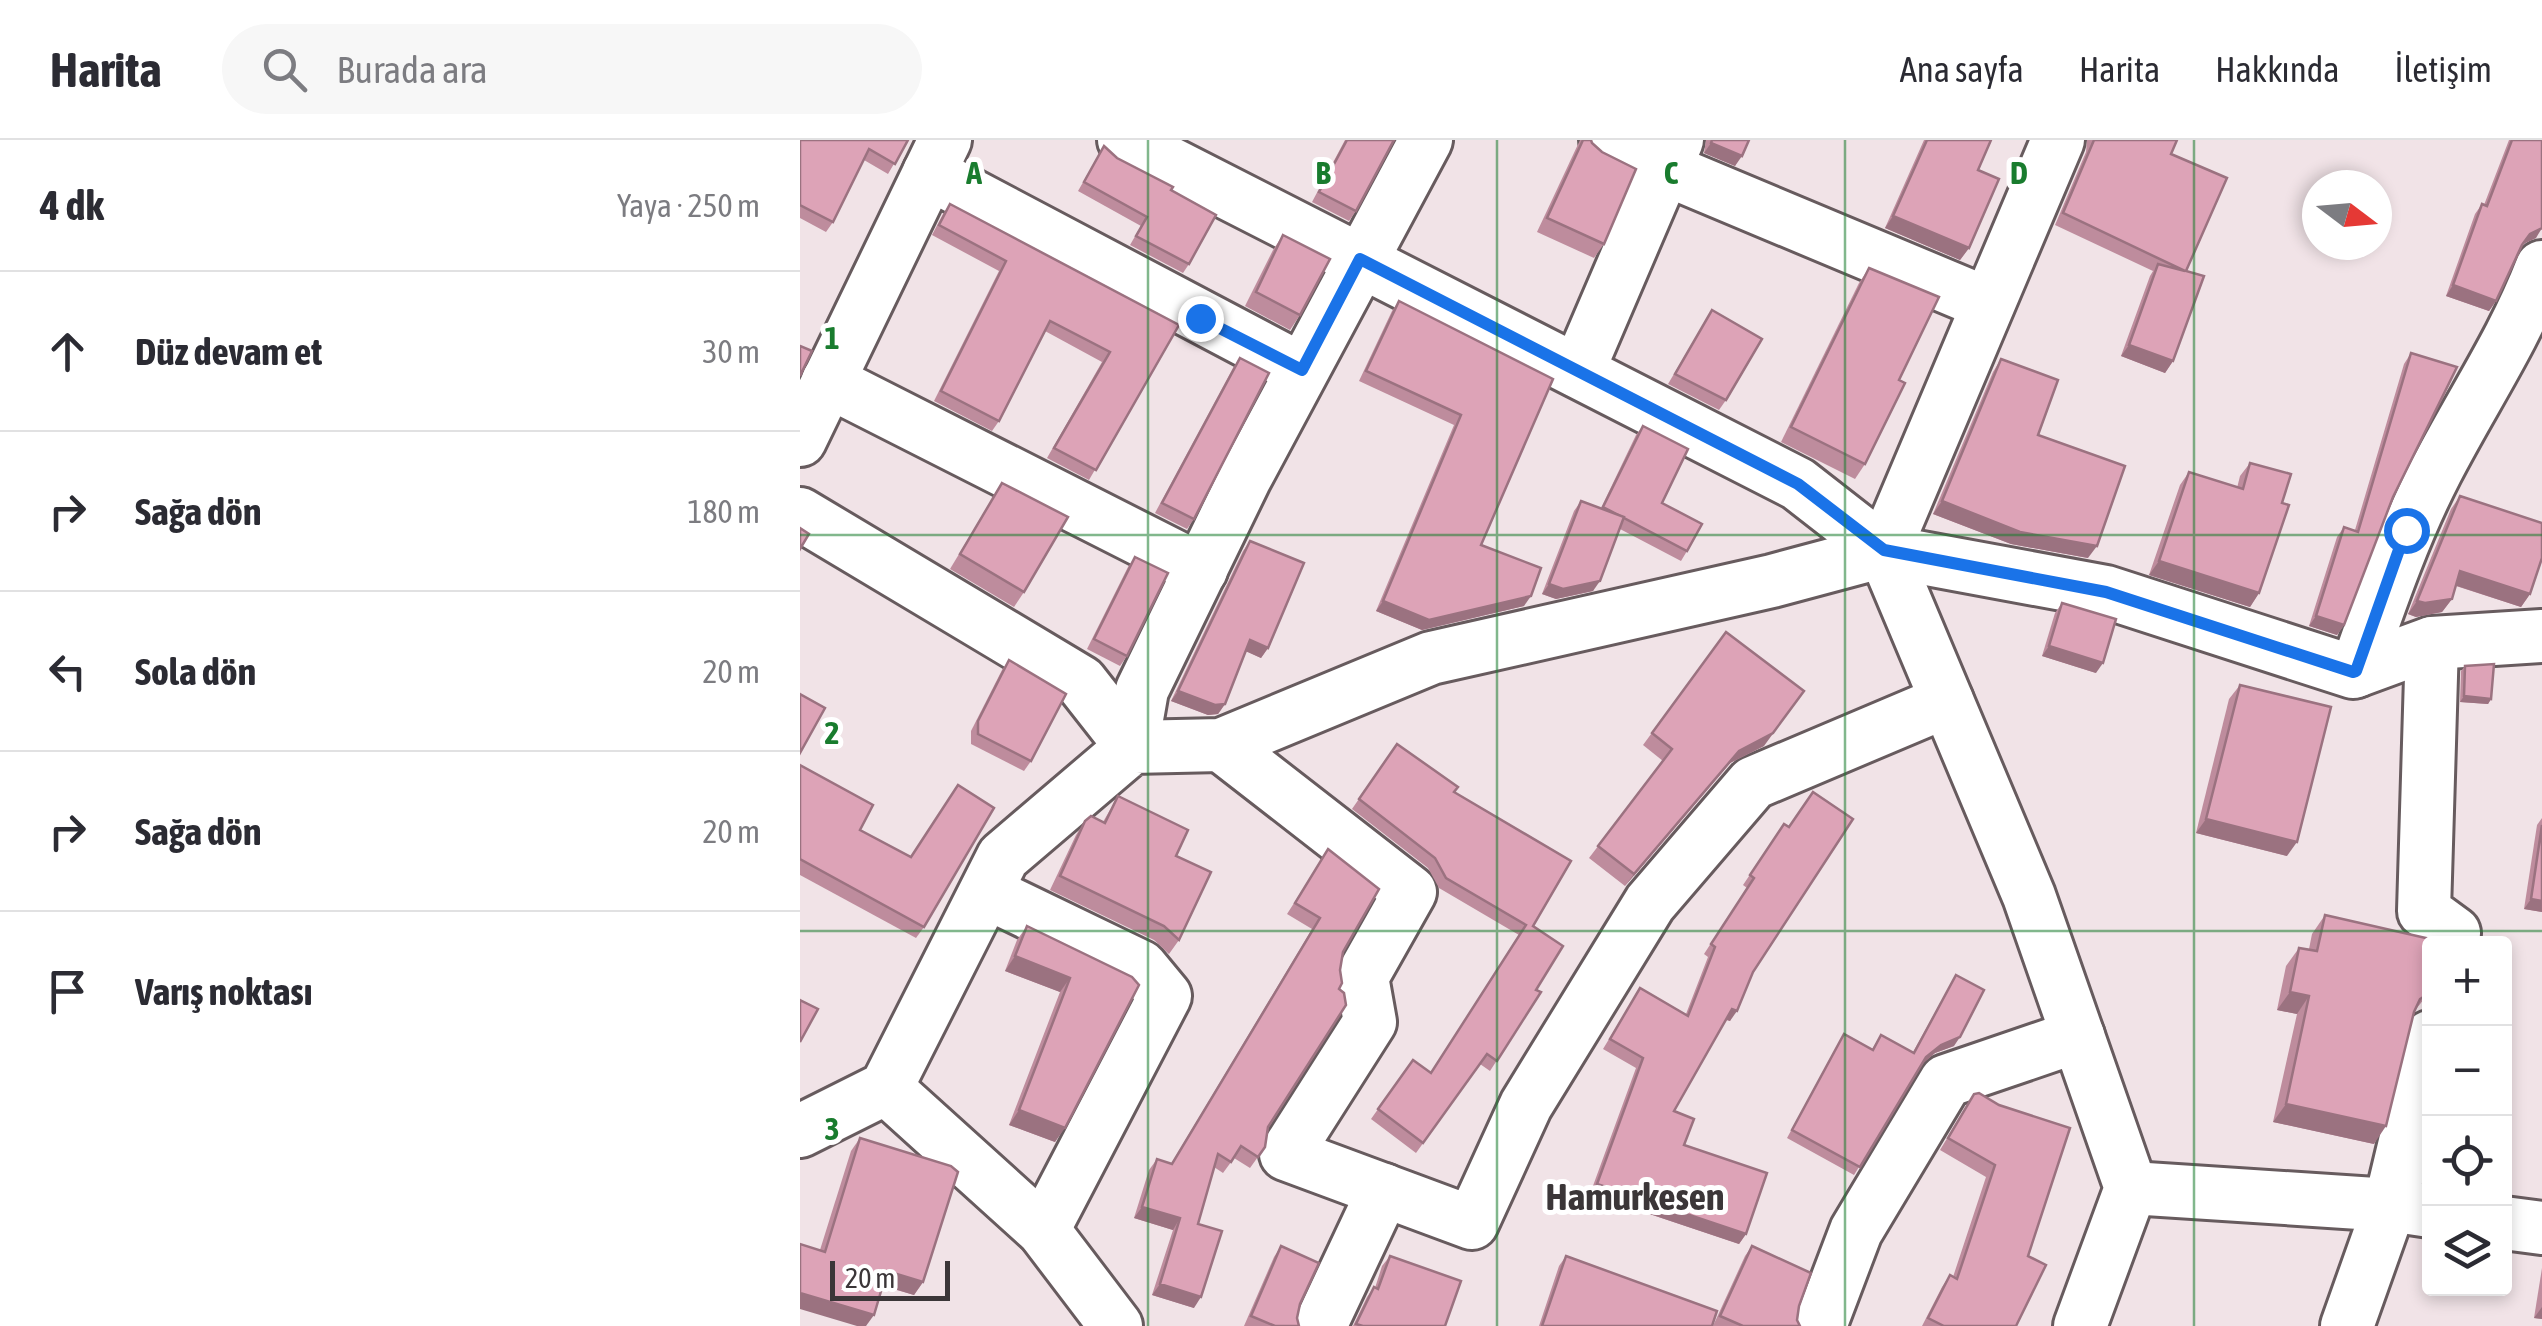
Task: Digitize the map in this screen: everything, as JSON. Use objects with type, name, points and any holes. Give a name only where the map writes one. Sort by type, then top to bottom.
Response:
[{"type":"street","points":[[1124,140],[1798,484],[1884,550],[2028,896],[2131,1188],[2080,1326]]},
{"type":"street","points":[[1132,747],[1142,690],[1302,370],[1426,140]]},
{"type":"street","points":[[1606,140],[1670,154],[1988,304]]},
{"type":"street","points":[[1884,550],[2058,140]]},
{"type":"street","points":[[1578,371],[1670,154]]},
{"type":"street","points":[[800,440],[937,156],[1302,370]]},
{"type":"street","points":[[2356,671],[2406,530],[2438,468],[2532,322],[2542,267]]},
{"type":"street","points":[[828,381],[983,456],[1201,570]]},
{"type":"street","points":[[800,514],[1081,682],[1132,747]]},
{"type":"street","points":[[800,1131],[886,1088],[1003,857],[1132,747],[1221,745],[1430,658],[1753,585],[1884,550],[2106,592],[2356,671],[2432,643],[2542,636]]},
{"type":"street","points":[[2432,643],[2424,911],[2453,936]]},
{"type":"street","points":[[1221,745],[1410,892],[1362,977],[1370,1022],[1286,1154],[1472,1224],[1526,1105],[1650,903],[1753,783],[1947,702]]},
{"type":"street","points":[[986,892],[1141,967],[1165,996],[1042,1230]]},
{"type":"street","points":[[1820,1326],[1856,1231],[1946,1082],[2078,1036]]},
{"type":"street","points":[[886,1088],[1042,1230],[1116,1326]]},
{"type":"street","points":[[2347,1326],[2410,1208],[2422,1106]]},
{"type":"street","points":[[2131,1188],[2410,1208]]},
{"type":"street","points":[[1320,1326],[1384,1190]]},
{"type":"street","points":[[2512,1223],[2542,1228]]},
{"type":"building","points":[[800,140],[908,140],[895,164],[869,149],[833,222],[800,205]]},
{"type":"building","points":[[1347,140],[1394,140],[1356,211],[1319,192]]},
{"type":"building","points":[[1583,140],[1591,140],[1602,152],[1636,169],[1604,244],[1547,218]]},
{"type":"building","points":[[1749,140],[1742,156],[1711,143]]},
{"type":"building","points":[[1927,140],[1991,140],[1978,170],[1999,179],[1969,248],[1893,216]]},
{"type":"building","points":[[2094,140],[2177,140],[2171,154],[2227,178],[2186,271],[2204,276],[2173,361],[2129,345],[2158,264],[2185,271],[2063,213]]},
{"type":"building","points":[[2512,140],[2542,140],[2542,228],[2530,234],[2522,245],[2496,301],[2453,285],[2482,204],[2487,206]]},
{"type":"building","points":[[1104,146],[1117,158],[1216,215],[1189,264],[1136,236],[1147,217],[1084,182]]},
{"type":"building","points":[[950,204],[1179,325],[1096,470],[1054,448],[1110,352],[1050,321],[999,421],[941,391],[1006,261],[939,225]]},
{"type":"building","points":[[1283,235],[1330,259],[1300,315],[1256,292]]},
{"type":"building","points":[[1869,268],[1939,297],[1899,380],[1905,383],[1865,464],[1791,427]]},
{"type":"building","points":[[1399,301],[1553,379],[1481,545],[1541,568],[1531,596],[1429,620],[1383,601],[1461,415],[1366,371]]},
{"type":"building","points":[[1712,310],[1762,339],[1726,400],[1675,374]]},
{"type":"building","points":[[800,346],[812,351],[800,376]]},
{"type":"building","points":[[2411,353],[2457,367],[2393,497],[2344,625],[2316,616],[2344,527],[2358,532]]},
{"type":"building","points":[[1240,358],[1269,373],[1194,519],[1162,503]]},
{"type":"building","points":[[2001,359],[2058,380],[2038,435],[2125,466],[2097,546],[2020,532],[1942,501]]},
{"type":"building","points":[[1643,426],[1688,449],[1662,503],[1702,524],[1687,551],[1603,507]]},
{"type":"building","points":[[2250,463],[2291,474],[2282,503],[2289,505],[2259,593],[2159,561],[2189,472],[2243,489]]},
{"type":"building","points":[[1002,483],[1068,517],[1024,592],[960,554]]},
{"type":"building","points":[[2460,496],[2542,523],[2542,558],[2530,594],[2460,571],[2452,599],[2417,601]]},
{"type":"building","points":[[1581,501],[1624,517],[1600,581],[1563,589],[1549,584]]},
{"type":"building","points":[[800,528],[809,534],[800,549]]},
{"type":"building","points":[[1250,541],[1304,563],[1268,648],[1250,640],[1225,704],[1215,705],[1178,691]]},
{"type":"building","points":[[1135,557],[1168,573],[1127,656],[1094,639]]},
{"type":"building","points":[[2062,603],[2116,619],[2103,663],[2049,646]]},
{"type":"building","points":[[1726,632],[1804,691],[1773,733],[1739,751],[1634,874],[1598,846],[1672,749],[1652,733]]},
{"type":"building","points":[[1009,660],[1066,694],[1031,761],[978,734],[978,721]]},
{"type":"building","points":[[2494,664],[2491,699],[2464,696],[2465,666]]},
{"type":"building","points":[[2240,685],[2331,707],[2297,842],[2206,819]]},
{"type":"building","points":[[800,694],[825,708],[800,753]]},
{"type":"building","points":[[1397,744],[1458,787],[1454,792],[1571,861],[1533,926],[1563,946],[1536,990],[1541,992],[1497,1061],[1487,1054],[1423,1143],[1378,1109],[1413,1060],[1431,1073],[1526,925],[1446,878],[1435,858],[1359,799]]},
{"type":"building","points":[[800,765],[873,805],[860,830],[911,857],[958,785],[994,808],[924,927],[800,859]]},
{"type":"building","points":[[1813,792],[1853,819],[1753,972],[1737,1011],[1732,1009],[1674,1111],[1694,1119],[1684,1145],[1767,1173],[1746,1234],[1597,1184],[1643,1058],[1610,1039],[1640,988],[1688,1016],[1715,947],[1711,944],[1784,824],[1789,827]]},
{"type":"building","points":[[1118,796],[1188,830],[1176,856],[1211,872],[1179,940],[1164,926],[1060,876],[1085,821],[1091,816],[1105,823]]},
{"type":"building","points":[[2542,825],[2542,901],[2531,899]]},
{"type":"building","points":[[1328,849],[1379,889],[1343,952],[1339,989],[1346,1005],[1268,1127],[1265,1147],[1258,1157],[1241,1146],[1231,1162],[1218,1154],[1198,1224],[1222,1231],[1201,1297],[1160,1284],[1180,1218],[1142,1207],[1157,1159],[1172,1164],[1320,918],[1295,903]]},
{"type":"building","points":[[2325,915],[2422,937],[2422,998],[2414,1012],[2386,1126],[2286,1104],[2309,996],[2290,992],[2299,948],[2317,951]]},
{"type":"building","points":[[1027,926],[1132,977],[1139,985],[1065,1128],[1019,1110],[1070,978],[1015,956]]},
{"type":"building","points":[[1956,975],[1984,990],[1960,1037],[1926,1057],[1860,1167],[1792,1130],[1844,1034],[1873,1050],[1881,1035],[1914,1053]]},
{"type":"building","points":[[800,1000],[818,1009],[800,1042]]},
{"type":"building","points":[[1974,1094],[1999,1105],[2070,1128],[2028,1256],[2046,1265],[2016,1326],[1944,1326],[1928,1318],[1950,1275],[1957,1279],[1995,1165],[1948,1138]]},
{"type":"building","points":[[860,1138],[951,1166],[958,1172],[923,1282],[887,1271],[874,1315],[800,1293],[800,1244],[825,1252]]},
{"type":"building","points":[[1281,1246],[1319,1263],[1300,1304],[1299,1326],[1275,1326],[1251,1316]]},
{"type":"building","points":[[1752,1246],[1811,1273],[1799,1306],[1800,1326],[1743,1326],[1720,1316]]},
{"type":"building","points":[[1390,1256],[1461,1281],[1445,1326],[1356,1324],[1374,1287],[1378,1289]]},
{"type":"building","points":[[1566,1256],[1717,1311],[1712,1326],[1542,1326]]},
{"type":"district","name":"Hamurkesen","points":[[1635,1196]]},
{"type":"route","points":[[1200,318],[1302,370],[1360,259],[1798,484],[1884,550],[2106,592],[2353,672],[2406,530]]}]
